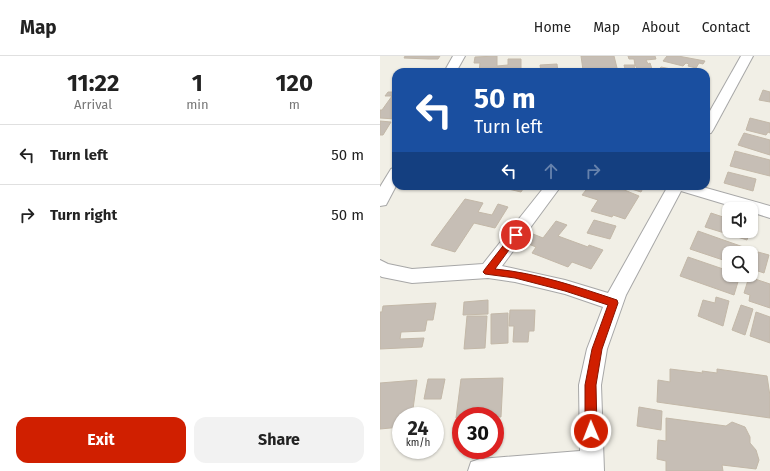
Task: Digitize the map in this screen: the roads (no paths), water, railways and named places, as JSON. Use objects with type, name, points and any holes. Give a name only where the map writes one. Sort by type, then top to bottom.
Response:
[{"type":"street","points":[[452,68],[458,56]]},
{"type":"street","points":[[712,107],[747,56]]},
{"type":"street","points":[[380,201],[392,179]]},
{"type":"street","points":[[488,272],[550,190]]},
{"type":"street","points":[[480,471],[592,466],[590,385],[597,349],[614,303],[674,190]]},
{"type":"street","points":[[694,190],[770,212]]},
{"type":"street","points":[[380,267],[382,270],[412,276],[488,272],[522,276],[614,303]]}]
